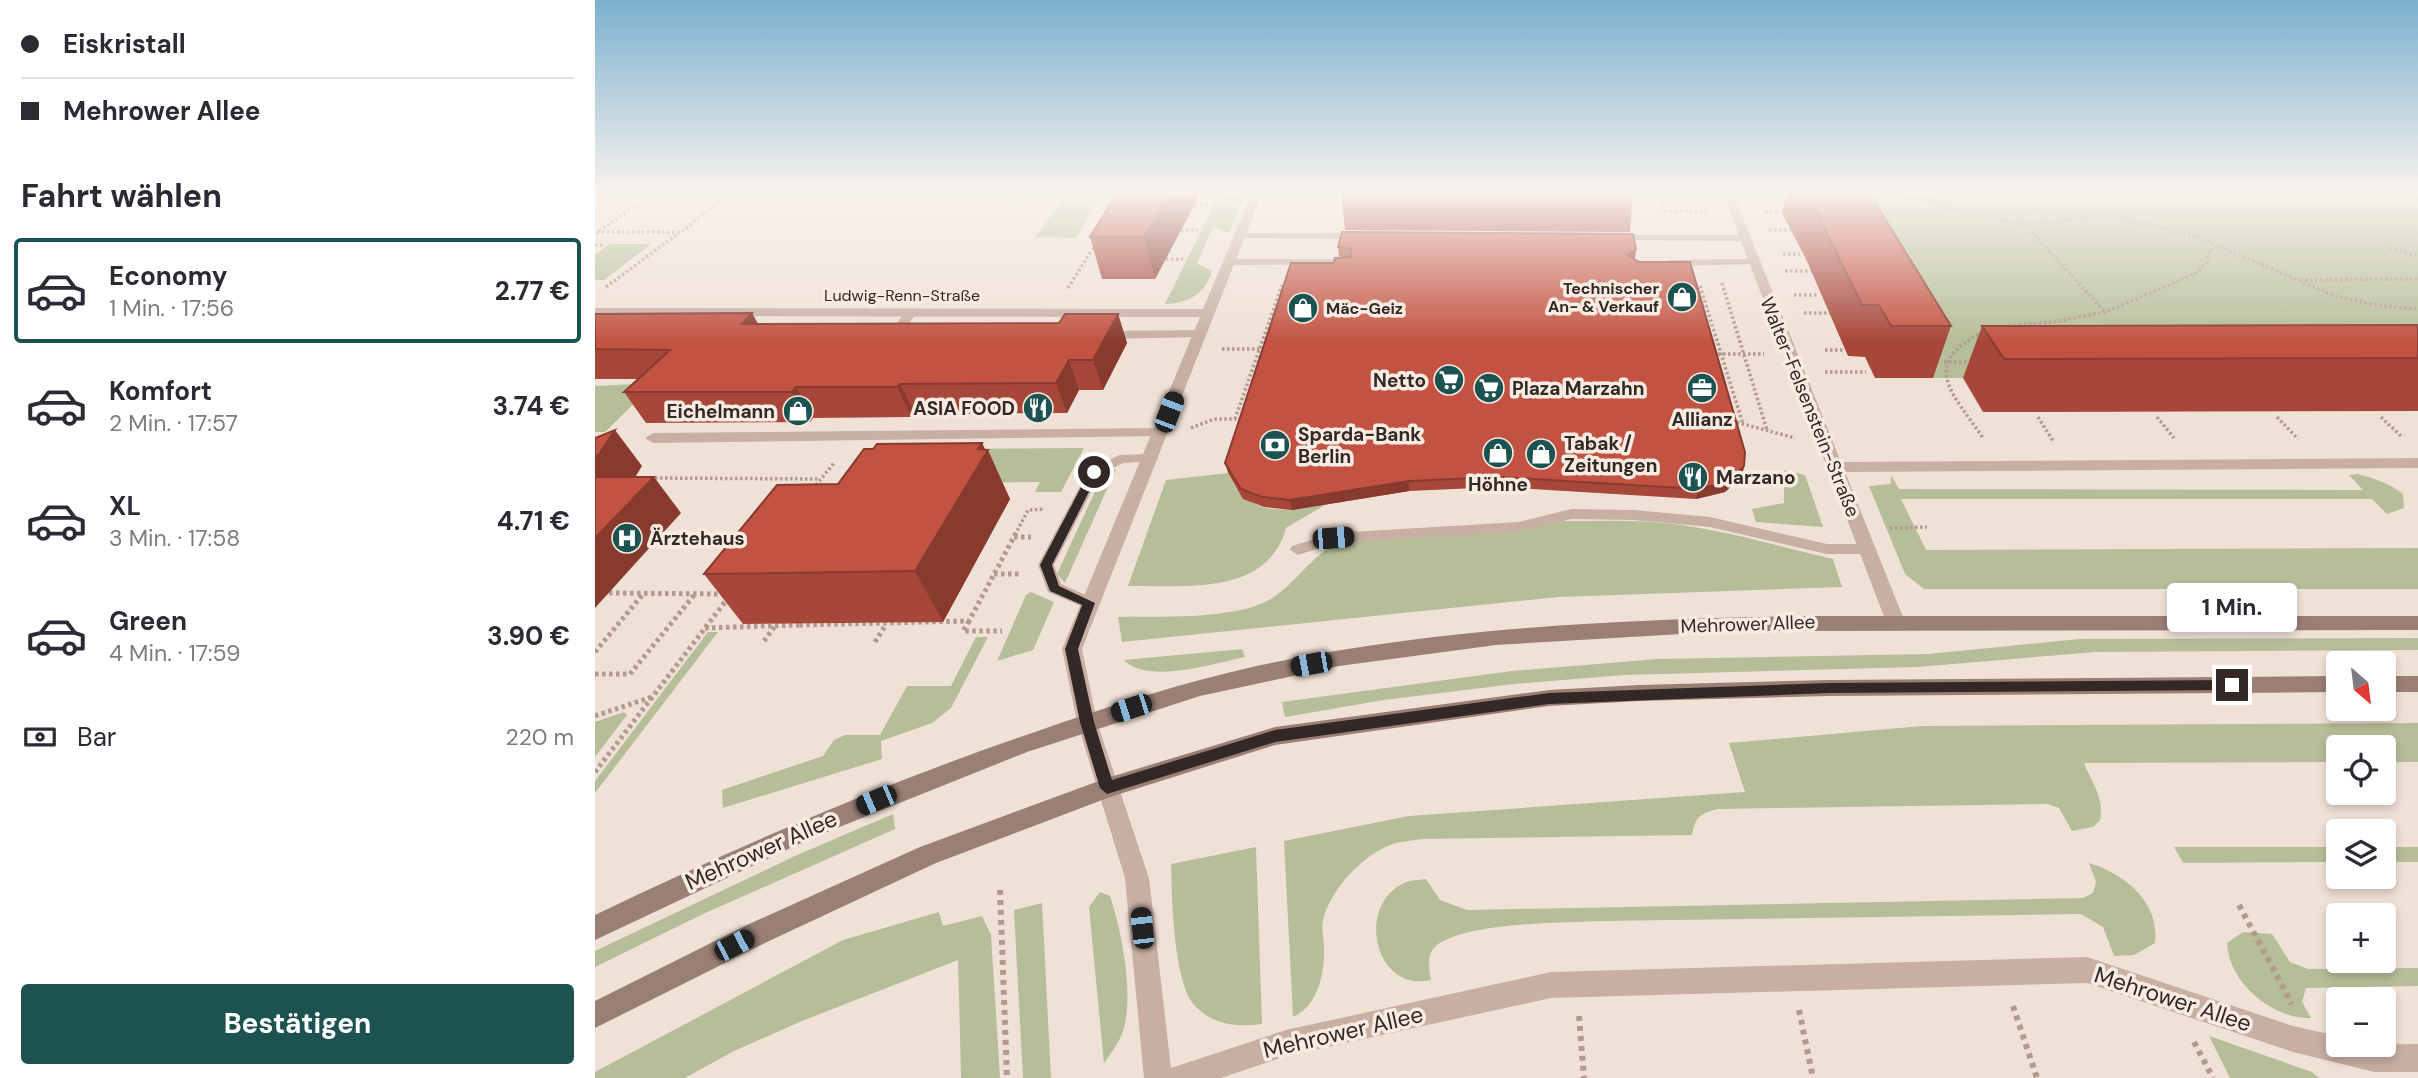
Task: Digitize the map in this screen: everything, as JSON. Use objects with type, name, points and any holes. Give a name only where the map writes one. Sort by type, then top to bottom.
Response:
[{"type":"main road","name":"Mehrower Allee","points":[[595,928],[763,848],[913,785],[1087,722],[1263,673],[1411,648],[1664,626],[1895,622],[2418,623]]},
{"type":"main road","points":[[595,1015],[758,933],[928,855],[1107,788],[1275,736],[1549,698],[1829,688],[2326,684]]},
{"type":"main road","points":[[2396,684],[2418,684]]},
{"type":"street","points":[[1158,1078],[1137,878],[1087,722],[1072,649],[1237,241]]},
{"type":"street","name":"Walter-Felsenstein-Straße","points":[[1746,241],[1895,622]]},
{"type":"street","name":"Ludwig-Renn-Straße","points":[[595,312],[1209,313]]},
{"type":"street","points":[[653,438],[1161,433]]},
{"type":"street","points":[[1835,467],[2418,463]]},
{"type":"street","name":"Mehrower Allee","points":[[1180,1078],[1286,1043],[1551,985],[2087,970],[2314,1044],[2374,1058],[2418,1058]]},
{"type":"lane","points":[[1229,262],[1346,262]]},
{"type":"lane","points":[[1663,262],[1753,262]]},
{"type":"lane","points":[[1041,328],[1053,312]]},
{"type":"lane","points":[[911,313],[899,328],[901,337],[928,337]]},
{"type":"lane","points":[[1091,335],[1200,334]]},
{"type":"lane","points":[[1089,603],[1054,588],[1046,565],[1094,472],[1120,459],[1151,458]]},
{"type":"lane","points":[[1298,550],[1333,538],[1519,527],[1571,514],[1634,515],[1710,522],[1827,549],[1866,549]]},
{"type":"path","points":[[606,288],[669,241]]},
{"type":"path","points":[[1053,312],[1098,241]]},
{"type":"path","points":[[2040,241],[2105,312]]},
{"type":"path","points":[[2205,241],[2252,258],[2335,296],[2418,309]]},
{"type":"path","points":[[595,245],[603,245]]},
{"type":"path","points":[[1983,439],[1944,376],[1944,362],[1960,341],[1999,325],[2053,322],[2105,312],[2195,274],[2207,262],[2209,252],[2217,247]]},
{"type":"path","points":[[2390,248],[2418,256]]},
{"type":"path","points":[[1783,254],[1800,254]]},
{"type":"path","points":[[1166,259],[1183,259]]},
{"type":"path","points":[[1716,262],[1767,430]]},
{"type":"path","points":[[2296,280],[2418,279]]},
{"type":"path","points":[[1699,281],[1743,424]]},
{"type":"path","points":[[1235,419],[1282,284]]},
{"type":"path","points":[[1238,349],[1272,349]]},
{"type":"path","points":[[1825,350],[1843,350]]},
{"type":"path","points":[[1712,354],[1744,354]]},
{"type":"path","points":[[1944,362],[1983,362]]},
{"type":"path","points":[[1797,372],[1866,372]]},
{"type":"path","points":[[2381,417],[2402,437]]},
{"type":"path","points":[[1161,433],[1181,432],[1214,419],[1247,419]]},
{"type":"path","points":[[1730,420],[1803,438]]},
{"type":"path","points":[[639,478],[821,479],[805,499]]},
{"type":"path","points":[[1002,631],[963,631],[1028,510],[1053,509]]},
{"type":"path","points":[[1881,528],[1927,527]]},
{"type":"path","points":[[994,574],[1020,574]]},
{"type":"path","points":[[595,772],[731,594],[609,593]]},
{"type":"path","points":[[595,652],[643,594]]},
{"type":"path","points":[[595,674],[630,674],[695,594]]},
{"type":"path","points":[[799,625],[806,614]]},
{"type":"path","points":[[705,628],[885,626],[969,621]]},
{"type":"path","points":[[764,641],[775,626]]},
{"type":"path","points":[[875,642],[885,626]]},
{"type":"path","points":[[595,716],[653,696]]},
{"type":"path","points":[[1000,890],[1007,1078]]},
{"type":"path","points":[[2239,905],[2314,1044]]},
{"type":"path","points":[[2002,972],[2038,1078]]},
{"type":"path","points":[[1791,978],[1813,1078]]},
{"type":"path","points":[[1576,984],[1584,1078]]},
{"type":"green space","points":[[1196,241],[1207,241],[1197,263],[1212,271],[1205,286],[1189,299],[1165,304]]},
{"type":"green space","points":[[1857,241],[2418,241],[2418,377],[1933,378]]},
{"type":"green space","points":[[609,244],[651,244],[604,280],[595,280],[595,255]]},
{"type":"green space","points":[[655,383],[605,432],[595,432],[595,386]]},
{"type":"green space","points":[[1084,448],[1061,492],[1035,492],[1040,482],[902,484],[925,449]]},
{"type":"green space","points":[[1116,469],[1065,583],[1057,574],[1103,474]]},
{"type":"green space","points":[[1784,470],[1805,475],[1823,527],[1756,522],[1752,509],[1784,503]]},
{"type":"green space","points":[[1228,473],[1247,499],[1258,506],[1285,509],[1330,502],[1286,528],[1276,550],[1261,566],[1242,576],[1198,585],[1128,586],[1166,480]]},
{"type":"green space","points":[[2357,474],[2381,481],[2398,490],[2403,494],[2404,508],[2387,514],[2372,499],[1901,499],[1926,550],[2418,548],[2418,589],[1924,589],[1905,574],[1869,486],[1891,484],[1891,475],[1899,489],[2363,490],[2349,475]]},
{"type":"green space","points":[[1563,521],[1656,522],[1742,537],[1833,559],[1842,587],[1558,597],[1122,642],[1118,617],[1195,616],[1254,606],[1280,593],[1315,559],[1334,545],[1346,541],[1509,532]]},
{"type":"green space","points":[[1031,592],[1054,602],[1033,650],[997,661],[1026,595]]},
{"type":"green space","points":[[708,632],[718,632],[595,793],[595,781]]},
{"type":"green space","points":[[976,637],[988,637],[951,708],[932,723],[881,741],[882,759],[723,808],[722,790],[823,756],[834,740],[845,735],[880,735],[907,686],[951,686]]},
{"type":"green space","points":[[2418,638],[2418,650],[2096,652],[1917,667],[1624,675],[1514,684],[1384,700],[1285,717],[1282,702],[1512,671],[1658,659],[1929,654],[2079,639]]},
{"type":"green space","points":[[1242,649],[1245,657],[1165,672],[1135,667],[1124,660]]},
{"type":"green space","points":[[624,712],[627,715],[595,757],[595,722]]},
{"type":"green space","points":[[2418,723],[2418,762],[2396,762],[2396,735],[2326,735],[2326,762],[2084,763],[2101,804],[2100,820],[2093,827],[2072,831],[2059,808],[2047,804],[1718,809],[1700,817],[1692,835],[1423,839],[1396,843],[1361,863],[1333,896],[1322,923],[1324,957],[1318,988],[1309,1005],[1293,1017],[1284,841],[1409,816],[1745,792],[1729,743],[1922,726]]},
{"type":"green space","points":[[893,814],[895,829],[703,914],[595,967],[595,951],[795,856]]},
{"type":"green space","points":[[1256,847],[1262,1024],[1236,1025],[1211,1018],[1196,1007],[1188,996],[1175,939],[1171,864]]},
{"type":"green space","points":[[2174,847],[2326,847],[2326,862],[2183,863]]},
{"type":"green space","points":[[2396,847],[2418,847],[2418,862],[2396,862]]},
{"type":"green space","points":[[2089,863],[2115,874],[2137,892],[2152,915],[2155,943],[2134,955],[2114,956],[2103,927],[2081,914],[1540,923],[1493,928],[1452,937],[1437,945],[1431,952],[1431,980],[1412,981],[1396,974],[1385,961],[1378,945],[1376,927],[1380,910],[1389,894],[1406,882],[1426,879],[1440,900],[1467,910],[2083,898],[2093,893],[2096,882]]},
{"type":"green space","points":[[1100,892],[1110,896],[1115,911],[1123,947],[1127,986],[1125,1021],[1121,1036],[1104,1064],[1089,907]]},
{"type":"green space","points":[[1042,903],[1051,1078],[1023,1078],[1014,910]]},
{"type":"green space","points":[[939,912],[943,926],[982,916],[991,935],[1000,1078],[961,1078],[958,960],[802,1021],[734,1051],[685,1078],[595,1078],[595,1072],[843,940]]},
{"type":"green space","points":[[2243,932],[2272,934],[2290,962],[2308,969],[2326,969],[2326,973],[2396,973],[2396,968],[2418,968],[2418,986],[2306,988],[2302,1002],[2311,1018],[2296,1017],[2268,1005],[2244,985],[2235,972],[2227,943]]},
{"type":"green space","points":[[2209,1036],[2312,1072],[2319,1078],[2230,1078]]},
{"type":"building","name":"Plaza Marzahn","points":[[1340,241],[1634,241],[1636,249],[1628,255],[1639,262],[1690,262],[1745,452],[1744,466],[1727,482],[1698,489],[1499,477],[1409,481],[1290,500],[1262,497],[1241,489],[1225,463],[1291,263],[1334,263],[1335,258],[1351,257],[1351,249],[1338,247]]},
{"type":"building","points":[[1831,241],[1899,241],[1951,326],[1891,326],[1879,305],[1862,305]]},
{"type":"building","points":[[752,313],[742,324],[1059,323],[1065,314],[1118,314],[1093,360],[1069,360],[1056,383],[796,387],[792,392],[624,392],[670,350],[595,349],[595,314]]},
{"type":"building","points":[[2418,325],[2418,358],[2004,359],[1982,326]]},
{"type":"building","points":[[615,430],[595,460],[595,438]]},
{"type":"building","points":[[982,443],[978,449],[988,450],[915,571],[704,574],[777,485],[838,484],[864,449],[873,449],[877,444]]},
{"type":"building","points":[[595,477],[654,477],[595,538]]},
{"type":"place","name":"Technischer An- & Verkauf","points":[[1682,297]]},
{"type":"place","name":"Mäc-Geiz","points":[[1303,308]]},
{"type":"place","name":"Netto","points":[[1449,380]]},
{"type":"place","name":"Plaza Marzahn","points":[[1489,388]]},
{"type":"place","name":"Allianz","points":[[1702,388]]},
{"type":"place","name":"ASIA FOOD","points":[[1038,408]]},
{"type":"place","name":"Eichelmann","points":[[798,411]]},
{"type":"place","name":"Sparda-Bank Berlin","points":[[1275,445]]},
{"type":"place","name":"Höhne","points":[[1498,453]]},
{"type":"place","name":"Tabak / Zeitungen","points":[[1541,454]]},
{"type":"place","name":"Marzano","points":[[1693,477]]},
{"type":"place","name":"Ärztehaus","points":[[627,538]]},
{"type":"route","points":[[1094,472],[1046,565],[1054,588],[1067,596],[1089,603],[1072,649],[1087,722],[1107,788],[1275,736],[1417,714],[1549,698],[1829,688],[2232,685]]}]
